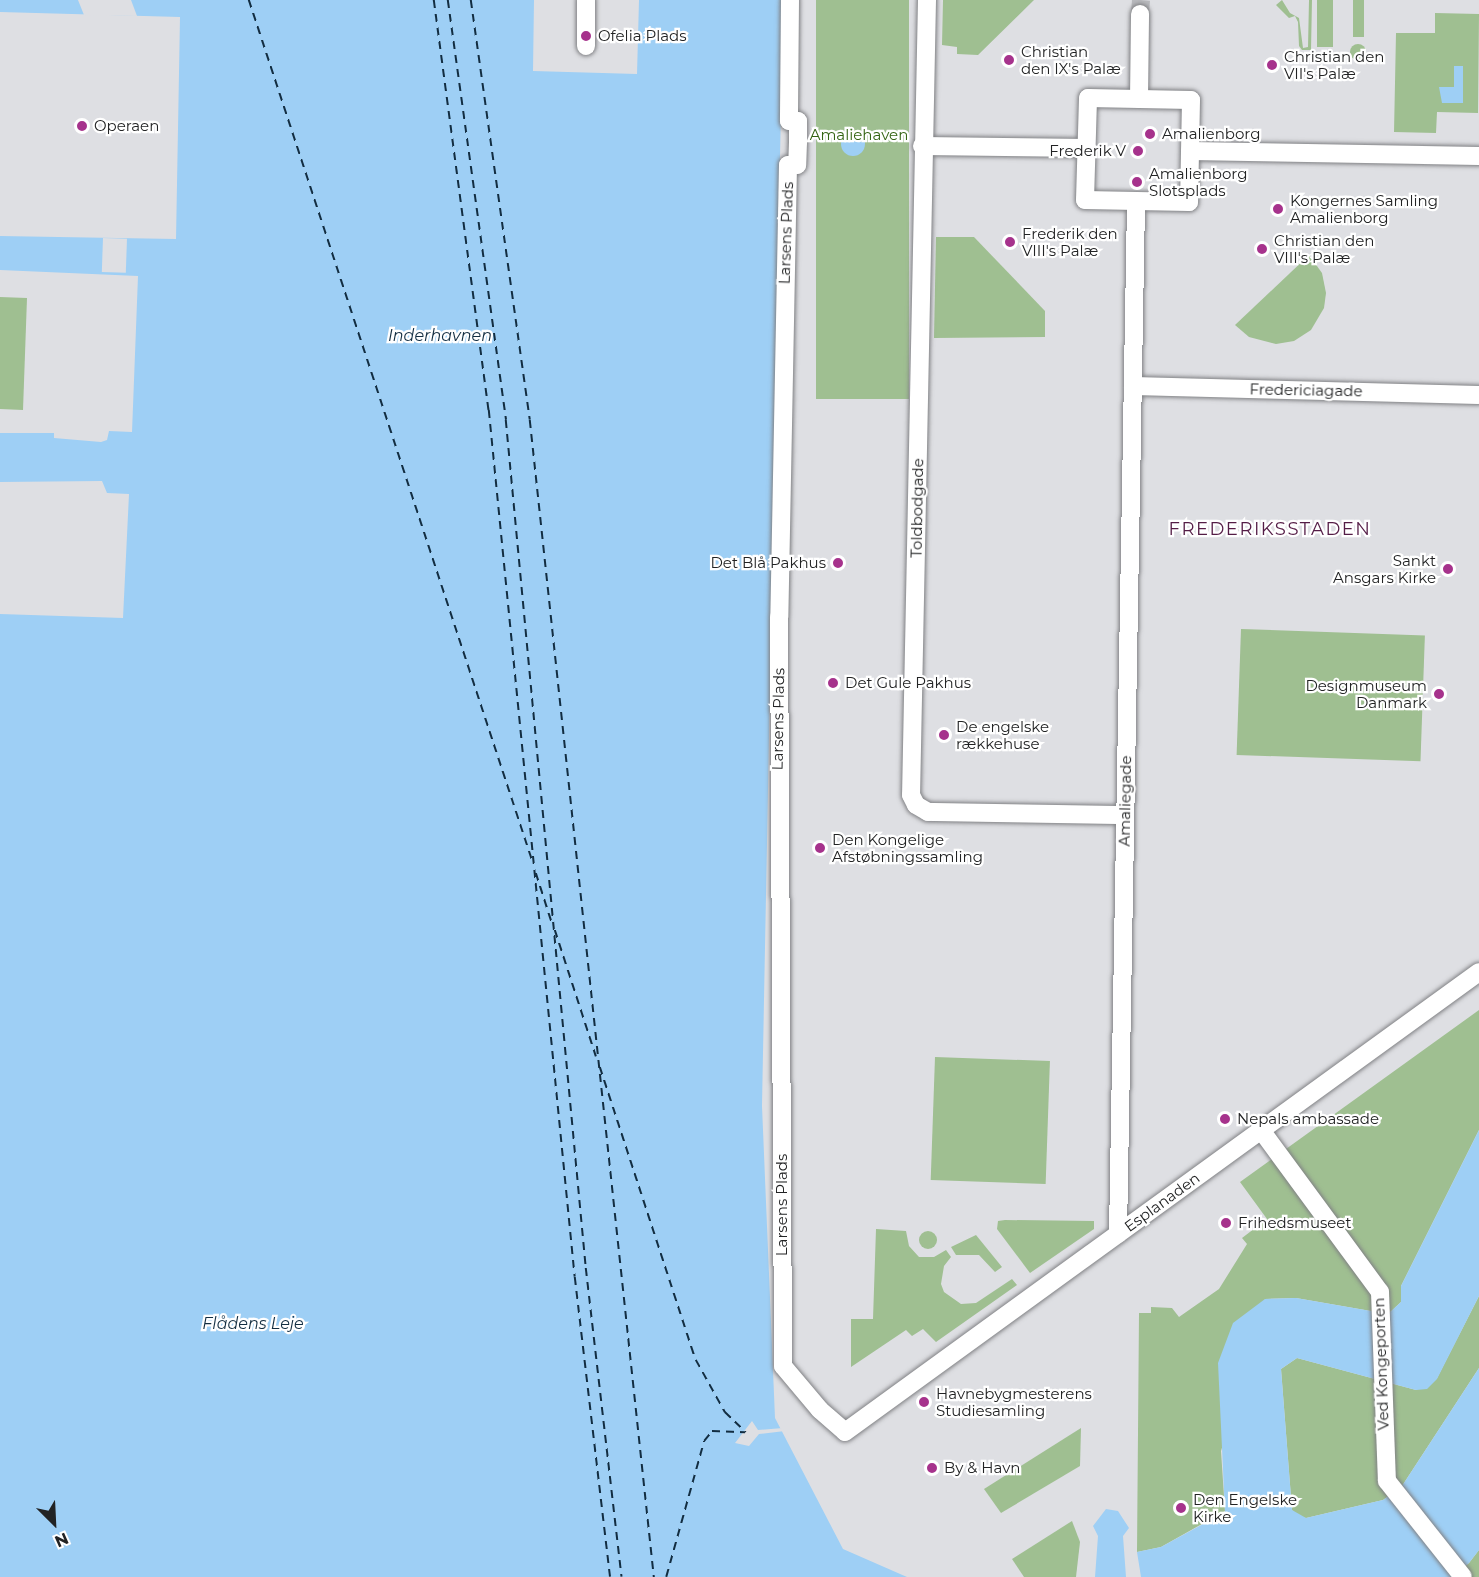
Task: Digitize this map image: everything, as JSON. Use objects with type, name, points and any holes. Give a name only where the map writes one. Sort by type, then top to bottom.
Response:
[{"type":"street","points":[[586,0],[586,46]]},
{"type":"street","name":"Larsens Plads","points":[[790,0],[789,121],[798,121],[798,142],[797,165],[788,165],[780,584],[783,1366],[820,1410],[844,1432]]},
{"type":"street","name":"Toldbodgade","points":[[927,0],[922,146],[911,795],[916,805],[928,812],[1125,815]]},
{"type":"street","points":[[1138,99],[1140,14]]},
{"type":"street","points":[[1088,98],[1138,99],[1191,100],[1189,202],[1085,200],[1088,98]]},
{"type":"street","points":[[922,146],[1087,148]]},
{"type":"street","points":[[1190,151],[1479,156]]},
{"type":"street","points":[[1133,377],[1136,201]]},
{"type":"street","name":"Amaliegade","points":[[1118,1234],[1133,377]]},
{"type":"street","name":"Fredericiagade","points":[[1133,377],[1479,395]]},
{"type":"street","name":"Esplanaden","points":[[844,1432],[1479,972]]},
{"type":"street","name":"Ved Kongeporten","points":[[1262,1130],[1380,1292],[1387,1481],[1461,1576]]},
{"type":"green space","name":"Amaliehaven","points":[[816,0],[909,0],[909,399],[816,399]]},
{"type":"green space","points":[[943,0],[1034,0],[978,55],[957,54],[957,47],[942,45]]},
{"type":"green space","points":[[1282,0],[1290,13],[1299,18],[1303,48],[1308,47],[1309,0],[1312,0],[1311,50],[1302,50],[1299,46],[1298,22],[1295,16],[1289,18],[1276,5]]},
{"type":"green space","points":[[1317,0],[1333,0],[1333,47],[1317,47]]},
{"type":"green space","points":[[1353,0],[1364,0],[1364,37],[1353,37]]},
{"type":"green space","points":[[1435,13],[1479,14],[1478,113],[1437,112],[1436,133],[1394,132],[1396,33],[1435,33]]},
{"type":"green space","points":[[1358,44],[1366,52],[1358,60],[1350,52]]},
{"type":"green space","points":[[936,237],[974,237],[1045,311],[1045,337],[934,338]]},
{"type":"green space","points":[[1309,255],[1322,273],[1326,293],[1324,308],[1311,330],[1294,341],[1276,344],[1249,337],[1235,325]]},
{"type":"green space","points":[[0,297],[27,298],[23,410],[0,409]]},
{"type":"green space","points":[[1241,629],[1425,635],[1420,761],[1237,755]]},
{"type":"green space","points":[[1479,1010],[1479,1130],[1401,1286],[1401,1302],[1388,1314],[1296,1298],[1265,1299],[1221,1451],[1225,1511],[1161,1547],[1137,1552],[1139,1313],[1151,1313],[1151,1307],[1172,1308],[1179,1317],[1219,1289],[1247,1244],[1242,1238],[1267,1219],[1240,1182]]},
{"type":"green space","points":[[935,1057],[1050,1061],[1046,1184],[931,1180]]},
{"type":"green space","points":[[998,1221],[1094,1221],[1094,1229],[1030,1273],[997,1229]]},
{"type":"green space","points":[[876,1229],[906,1231],[909,1246],[919,1257],[934,1257],[946,1250],[951,1257],[944,1266],[941,1284],[944,1292],[961,1304],[976,1303],[1012,1279],[1017,1285],[936,1342],[923,1329],[912,1336],[906,1330],[851,1367],[851,1319],[873,1319]]},
{"type":"green space","points":[[928,1231],[934,1234],[937,1240],[934,1246],[928,1249],[922,1246],[919,1240],[922,1234]]},
{"type":"green space","points":[[976,1235],[1002,1267],[995,1272],[979,1255],[956,1255],[951,1247]]},
{"type":"green space","points":[[1479,1296],[1479,1368],[1402,1486],[1383,1500],[1306,1518],[1296,1516],[1292,1510],[1281,1369],[1297,1358],[1416,1390],[1437,1378]]},
{"type":"green space","points":[[1081,1428],[1080,1466],[1001,1513],[984,1489]]},
{"type":"green space","points":[[1072,1521],[1080,1542],[1076,1577],[1024,1577],[1012,1559]]},
{"type":"green space","points":[[1479,1550],[1479,1577],[1452,1577],[1469,1563]]},
{"type":"water","points":[[0,0],[534,0],[533,71],[637,74],[639,0],[783,0],[762,1106],[775,1418],[843,1549],[907,1577],[0,1577],[0,614],[123,618],[129,494],[107,493],[102,481],[0,482],[0,433],[54,433],[54,438],[101,442],[107,440],[109,431],[132,432],[138,276],[0,270],[0,236],[176,239],[180,17],[0,12]]},
{"type":"water","points":[[1454,66],[1463,66],[1463,103],[1442,103],[1439,87],[1454,87]]},
{"type":"water","points":[[853,132],[861,136],[865,144],[861,152],[853,156],[845,152],[841,144],[845,136]]},
{"type":"water","points":[[1479,1130],[1479,1296],[1437,1379],[1427,1389],[1416,1390],[1297,1358],[1281,1369],[1292,1510],[1306,1518],[1383,1500],[1402,1486],[1479,1368],[1479,1550],[1469,1563],[1452,1577],[1141,1577],[1137,1552],[1161,1547],[1225,1512],[1218,1363],[1233,1323],[1265,1299],[1296,1298],[1388,1314],[1401,1302],[1401,1286]]},
{"type":"water","points":[[1106,1509],[1118,1511],[1129,1528],[1123,1536],[1126,1577],[1095,1577],[1098,1536],[1093,1526]]},
{"type":"pier","points":[[78,0],[131,0],[137,16],[84,15]]},
{"type":"pier","points":[[103,238],[127,239],[126,273],[102,272]]},
{"type":"pier","points":[[752,1421],[758,1430],[783,1428],[785,1431],[759,1434],[749,1446],[735,1443]]},
{"type":"ferry route","points":[[249,0],[533,863]]},
{"type":"ferry route","points":[[434,0],[489,410],[575,1277],[610,1577]]},
{"type":"ferry route","points":[[448,0],[506,420],[586,1268],[622,1577]]},
{"type":"ferry route","points":[[471,0],[530,420],[654,1577]]},
{"type":"ferry route","points":[[536,873],[552,923]]},
{"type":"ferry route","points":[[555,930],[596,1056]]},
{"type":"ferry route","points":[[600,1067],[696,1360],[725,1412],[746,1432]]},
{"type":"ferry route","points":[[666,1577],[704,1441],[712,1431],[745,1432]]},
{"type":"tunnel","points":[[1140,14],[1141,0]]},
{"type":"place","name":"Ofelia Plads","points":[[586,36]]},
{"type":"place","name":"Christian den IX's Palæ","points":[[1009,60]]},
{"type":"place","name":"Christian den VII's Palæ","points":[[1272,65]]},
{"type":"place","name":"Operaen","points":[[82,126]]},
{"type":"place","name":"Amalienborg","points":[[1150,134]]},
{"type":"place","name":"Frederik V","points":[[1138,151]]},
{"type":"place","name":"Amalienborg Slotsplads","points":[[1137,182]]},
{"type":"place","name":"Kongernes Samling Amalienborg","points":[[1278,209]]},
{"type":"place","name":"Frederik den VIII's Palæ","points":[[1010,242]]},
{"type":"place","name":"Christian den VIII's Palæ","points":[[1262,249]]},
{"type":"place","name":"Det Blå Pakhus","points":[[838,563]]},
{"type":"place","name":"Sankt Ansgars Kirke","points":[[1448,569]]},
{"type":"place","name":"Det Gule Pakhus","points":[[833,683]]},
{"type":"place","name":"Designmuseum Danmark","points":[[1439,694]]},
{"type":"place","name":"De engelske rækkehuse","points":[[944,735]]},
{"type":"place","name":"Den Kongelige Afstøbningssamling","points":[[820,848]]},
{"type":"place","name":"Nepals ambassade","points":[[1225,1119]]},
{"type":"place","name":"Frihedsmuseet","points":[[1226,1223]]},
{"type":"place","name":"Havnebygmesterens Studiesamling","points":[[924,1402]]},
{"type":"place","name":"By & Havn","points":[[932,1468]]},
{"type":"place","name":"Den Engelske Kirke","points":[[1181,1508]]},
{"type":"district","name":"FREDERIKSSTADEN","points":[[1270,529]]},
{"type":"water label","name":"Inderhavnen","points":[[440,336]]},
{"type":"water label","name":"Flådens Leje","points":[[253,1324]]}]
